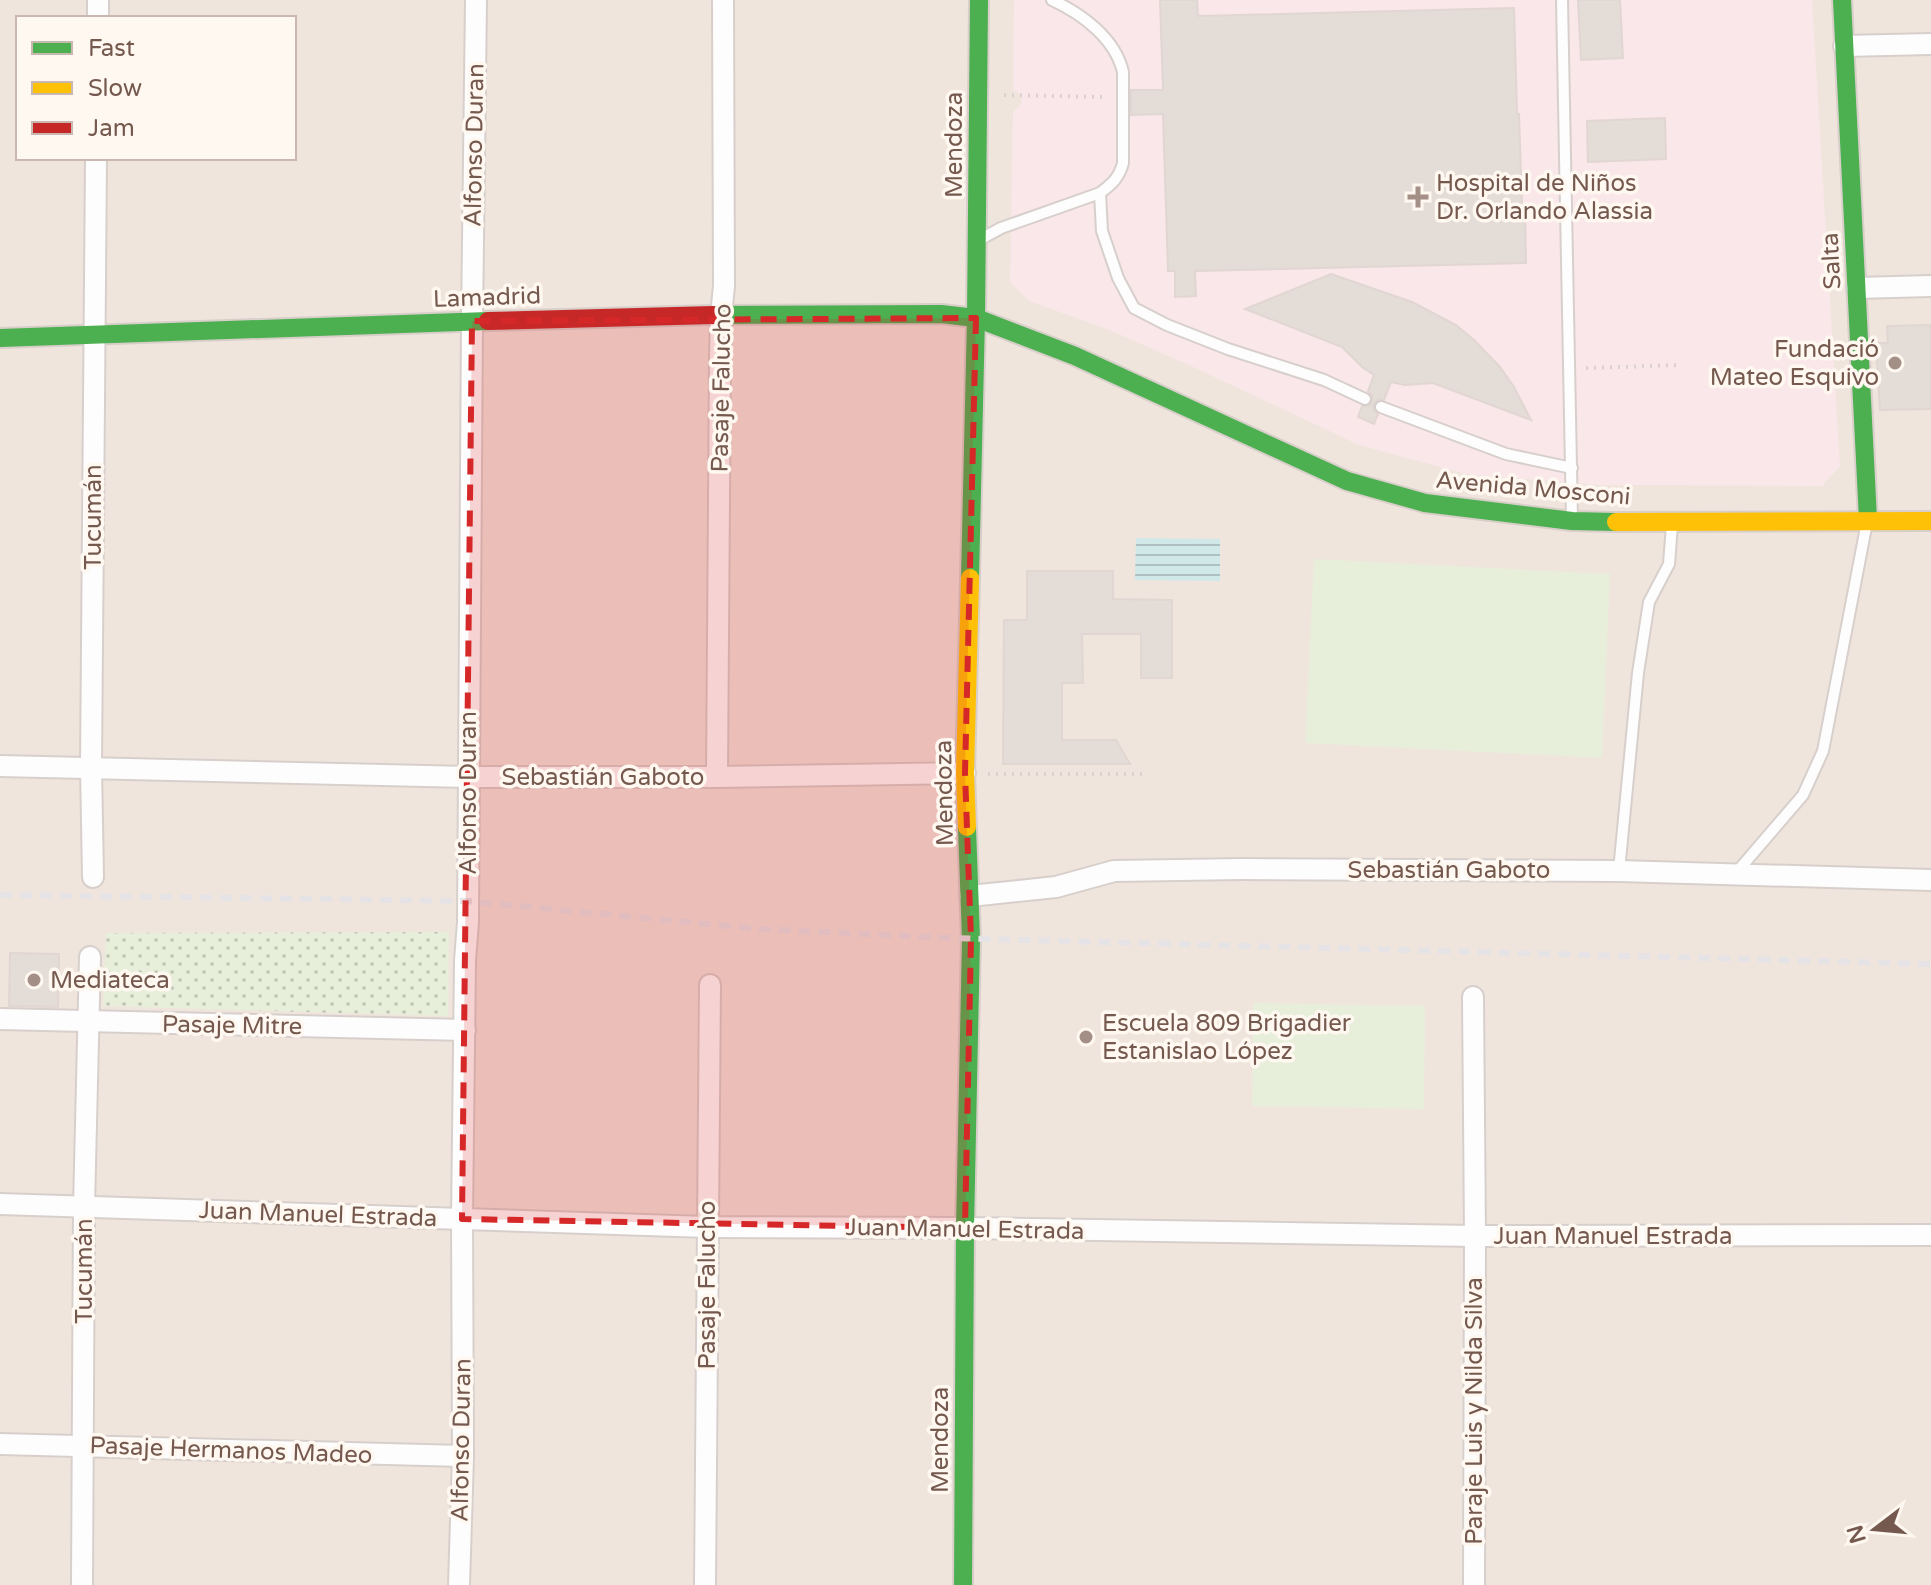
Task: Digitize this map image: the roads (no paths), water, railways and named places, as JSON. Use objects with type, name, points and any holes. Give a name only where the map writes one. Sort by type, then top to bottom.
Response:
[{"type":"street","name":"Alfonso Duran","points":[[459,1585],[463,1456],[462,1219],[468,922],[476,0]]},
{"type":"street","name":"Pasaje Falucho","points":[[717,777],[721,315],[724,286],[723,0]]},
{"type":"street","name":"Mendoza","points":[[963,1585],[965,1228],[971,939],[965,773],[976,318],[979,0]]},
{"type":"street","name":"Salta","points":[[1842,0],[1868,520]]},
{"type":"street","points":[[1844,46],[1931,44]]},
{"type":"street","name":"Tucumán","points":[[93,877],[91,767],[96,160]]},
{"type":"street","points":[[1857,288],[1931,286]]},
{"type":"street","name":"Lamadrid","points":[[0,338],[721,315],[941,314],[976,318]]},
{"type":"street","name":"Avenida Mosconi","points":[[976,318],[1075,356],[1347,481],[1425,503],[1572,521],[1931,521]]},
{"type":"street","name":"Sebastián Gaboto","points":[[0,766],[468,777],[965,773]]},
{"type":"street","name":"Sebastián Gaboto","points":[[970,896],[1056,887],[1114,871],[1619,871],[1931,880]]},
{"type":"street","name":"Tucumán","points":[[82,1585],[84,1207],[90,957]]},
{"type":"street","name":"Pasaje Falucho","points":[[705,1585],[710,985]]},
{"type":"street","name":"Paraje Luis y Nilda Silva","points":[[1473,997],[1474,1585]]},
{"type":"street","name":"Pasaje Mitre","points":[[0,1019],[465,1030]]},
{"type":"street","name":"Juan Manuel Estrada","points":[[0,1204],[707,1227],[1475,1236],[1931,1235]]},
{"type":"street","name":"Pasaje Hermanos Madeo","points":[[0,1444],[463,1456]]},
{"type":"lane","points":[[977,241],[1001,228],[1100,193],[1119,175],[1123,163],[1123,72],[1120,60],[1106,37],[1067,7],[1052,0]]},
{"type":"lane","points":[[1562,0],[1572,521]]},
{"type":"lane","points":[[1100,193],[1102,231],[1118,278],[1134,308],[1216,345],[1324,380],[1365,399]]},
{"type":"lane","points":[[1381,407],[1506,454],[1572,468]]},
{"type":"lane","points":[[1736,874],[1803,795],[1823,751],[1868,520]]},
{"type":"lane","points":[[1619,871],[1638,673],[1649,602],[1669,564],[1672,523]]},
{"type":"water","points":[[1136,538],[1220,539],[1220,581],[1135,580]]},
{"type":"railway","points":[[0,895],[467,901],[759,929],[950,938],[1931,964]]},
{"type":"place","name":"Hospital de Niños Dr. Orlando Alassia","points":[[1418,197]]},
{"type":"place","name":"Fundació Mateo Esquivo","points":[[1895,363]]},
{"type":"place","name":"Mediateca","points":[[34,980]]},
{"type":"place","name":"Escuela 809 Brigadier Estanislao López","points":[[1086,1037]]}]
